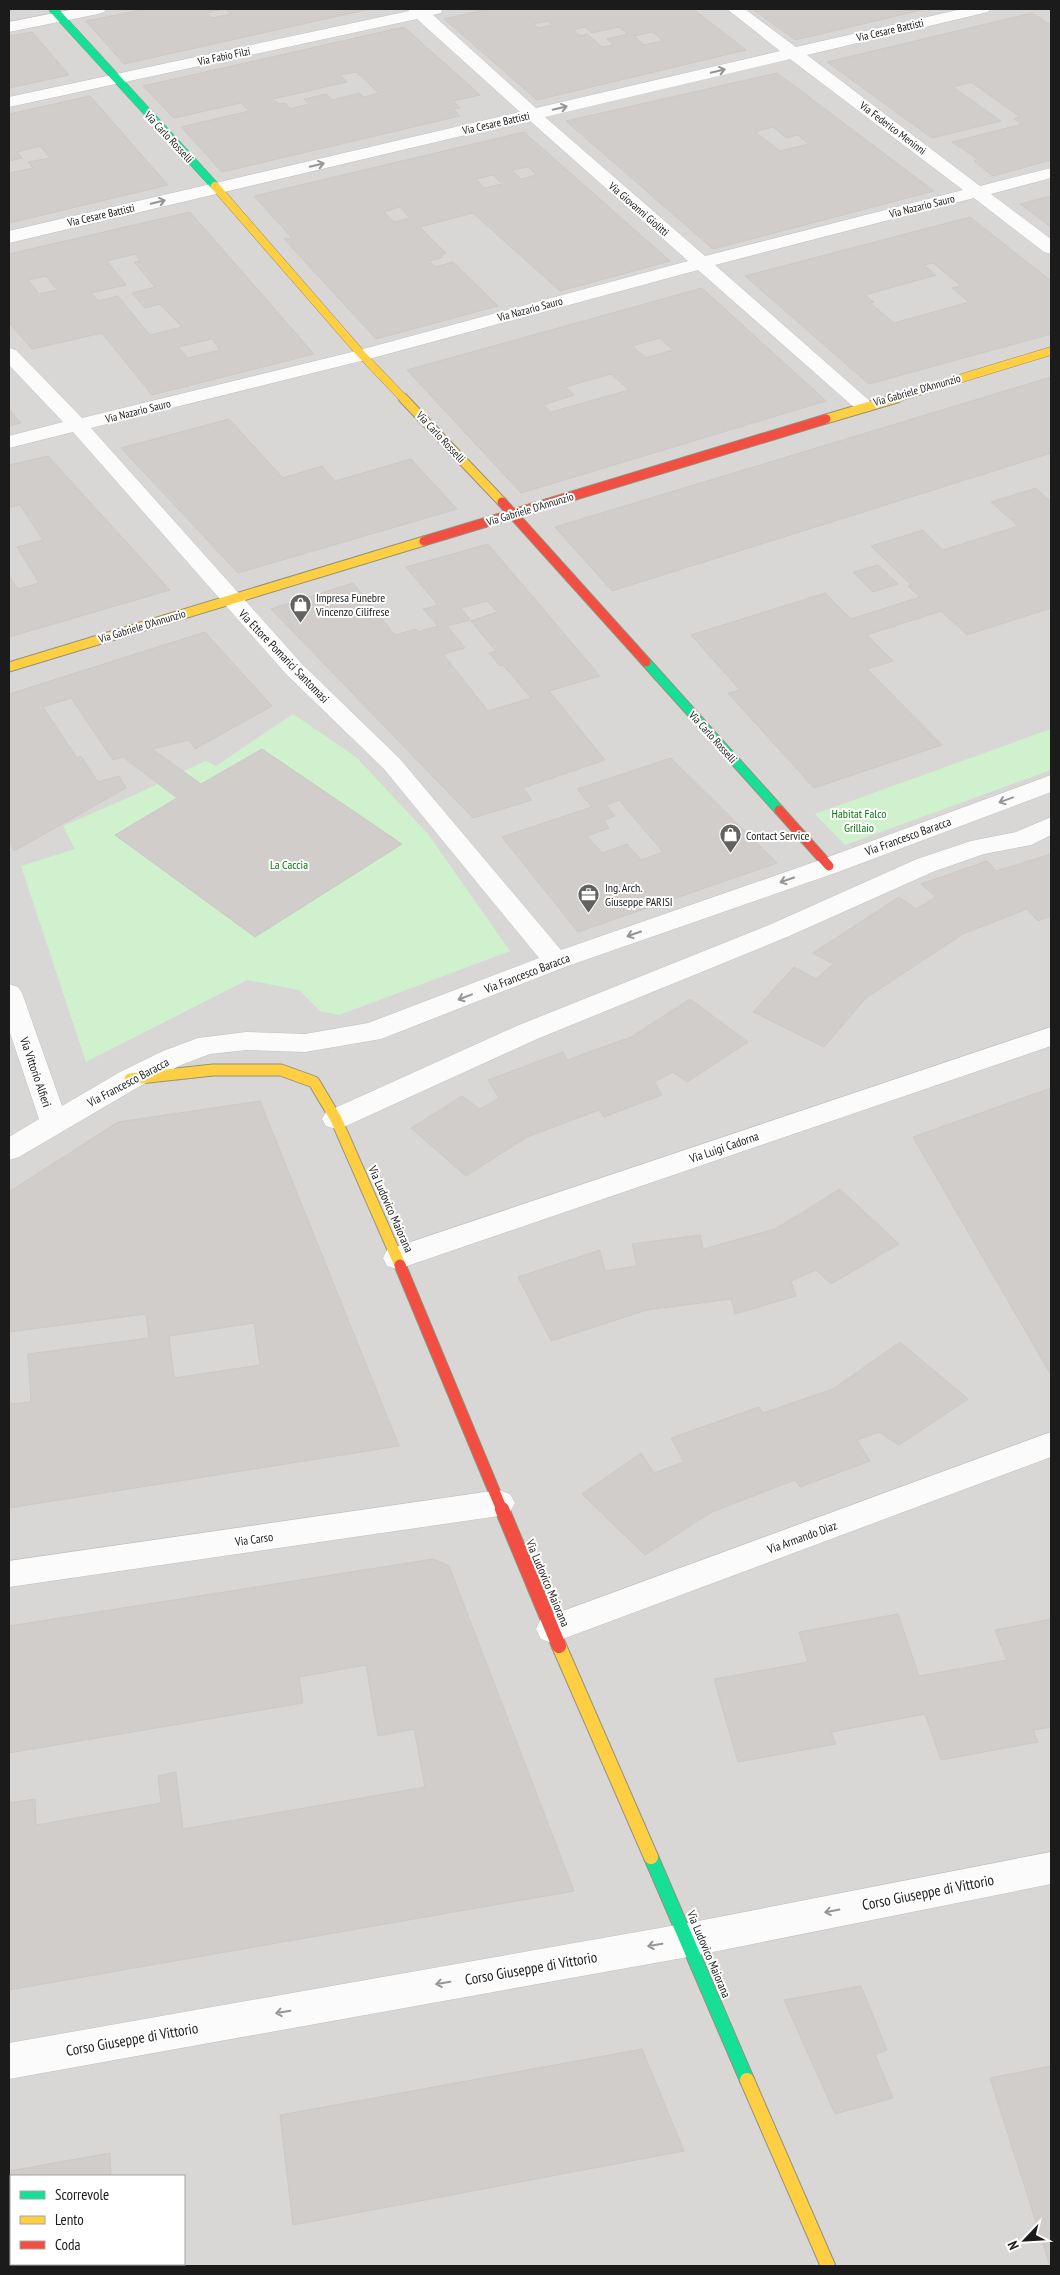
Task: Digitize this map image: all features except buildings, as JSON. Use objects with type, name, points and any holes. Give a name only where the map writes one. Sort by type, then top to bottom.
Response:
[{"type":"street","points":[[9,27],[56,13],[98,9]]},
{"type":"street","name":"Via Fabio Filzi","points":[[9,102],[419,11],[440,9]]},
{"type":"street","name":"Via Federico Meninni","points":[[735,9],[1051,248]]},
{"type":"street","name":"Via Cesare Battisti","points":[[9,237],[982,9]]},
{"type":"street","name":"Via Giovanni Giolitti","points":[[419,11],[532,114],[864,406]]},
{"type":"street","name":"Via Carlo Rosselli","points":[[56,13],[217,188],[362,355],[513,514],[829,866]]},
{"type":"street","name":"Via Nazario Sauro","points":[[9,442],[362,355],[701,263],[1051,173]]},
{"type":"street","name":"Via Gabriele D'Annunzio","points":[[9,666],[1051,351]]},
{"type":"street","name":"Via Ettore Pomarici Santomasi","points":[[9,354],[78,426],[294,669],[392,764],[556,961]]},
{"type":"street","name":"Via Francesco Baracca","points":[[9,1150],[130,1079],[172,1058],[207,1045],[246,1041],[305,1043],[372,1032],[556,961],[829,866],[1051,784]]},
{"type":"street","points":[[336,1119],[528,1032],[778,931],[926,865],[980,847],[1022,838],[1051,825]]},
{"type":"street","name":"Via Vittorio Alfieri","points":[[9,993],[54,1122]]},
{"type":"street","name":"Via Luigi Cadorna","points":[[397,1258],[1051,1036]]},
{"type":"street","name":"Via Ludovico Maiorana","points":[[130,1079],[213,1070],[281,1070],[314,1082],[336,1119],[397,1258],[552,1629],[828,2266]]},
{"type":"street","name":"Via Armando Diaz","points":[[552,1629],[1051,1444]]},
{"type":"street","name":"Via Carso","points":[[9,1574],[499,1503]]},
{"type":"street","name":"Corso Giuseppe di Vittorio","points":[[9,2062],[688,1940],[1051,1868]]},
{"type":"shaded area","points":[[9,9],[1051,9],[1051,2266],[9,2266]]},
{"type":"green space","name":"La Caccia","points":[[293,714],[356,757],[428,834],[510,951],[339,1015],[320,1011],[299,990],[247,980],[86,1062],[21,866],[75,849],[63,826],[139,793],[205,761],[216,766]]},
{"type":"green space","name":"Habitat Falco Grillaio","points":[[1051,729],[1051,770],[845,845],[815,814]]},
{"type":"traffic: fast","points":[[53,9],[215,186]]},
{"type":"traffic: fast","points":[[646,662],[779,810]]},
{"type":"traffic: fast","points":[[651,1857],[747,2080]]},
{"type":"traffic: slow","points":[[215,186],[362,355],[502,502]]},
{"type":"traffic: slow","points":[[826,419],[1051,351]]},
{"type":"traffic: slow","points":[[9,667],[424,541]]},
{"type":"traffic: slow","points":[[130,1079],[213,1070],[281,1070],[314,1082],[336,1119],[400,1265]]},
{"type":"traffic: slow","points":[[559,1646],[651,1857]]},
{"type":"traffic: slow","points":[[747,2080],[828,2266]]},
{"type":"traffic: jam","points":[[424,541],[826,419]]},
{"type":"traffic: jam","points":[[502,502],[646,662]]},
{"type":"traffic: jam","points":[[779,810],[829,866]]},
{"type":"traffic: jam","points":[[400,1265],[559,1646]]},
{"type":"place","name":"Impresa Funebre Vincenzo Cilifrese","points":[[300,623]]},
{"type":"place","name":"Contact Service","points":[[730,854]]},
{"type":"place","name":"Ing. Arch. Giuseppe PARISI","points":[[589,913]]}]
